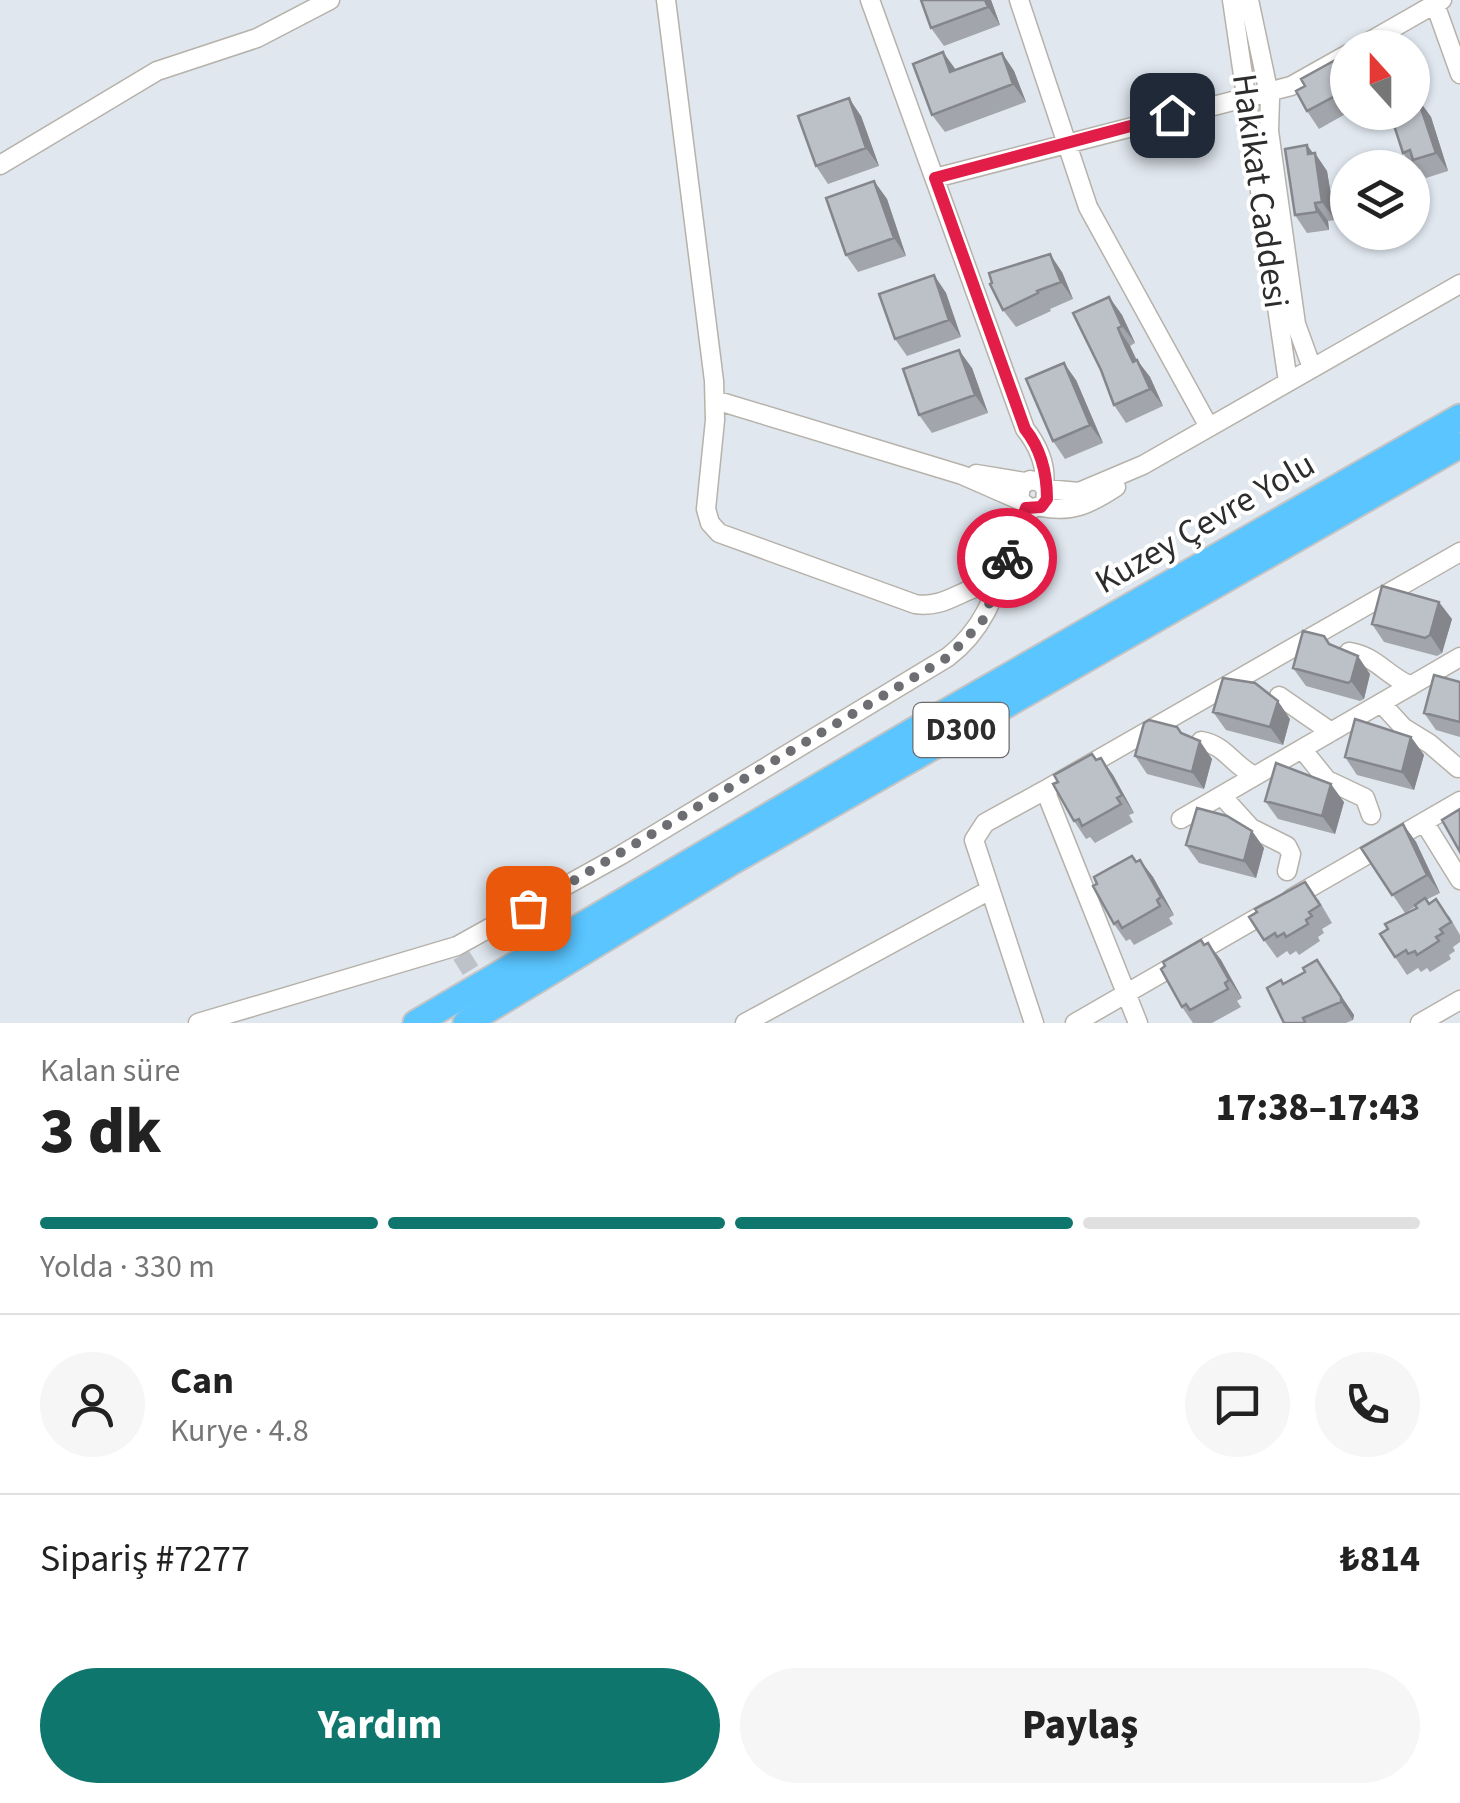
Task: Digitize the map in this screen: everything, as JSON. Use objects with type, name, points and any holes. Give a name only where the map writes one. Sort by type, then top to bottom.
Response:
[{"type":"highway","name":"Kuzey Çevre Yolu","points":[[416,1023],[918,728],[1460,417]]},
{"type":"highway","name":"Kuzey Çevre Yolu","points":[[466,1023],[728,864],[1460,445]]},
{"type":"street","points":[[0,165],[157,72],[257,38],[330,0]]},
{"type":"street","points":[[666,0],[715,400],[706,509],[710,522],[719,533],[915,604],[936,606],[983,584],[998,586]]},
{"type":"street","points":[[198,1023],[459,950],[948,657],[982,622],[1044,467],[1025,429],[870,0]]},
{"type":"street","points":[[1020,0],[1088,206],[1209,426]]},
{"type":"street","name":"Hakikat Caddesi","points":[[1232,0],[1288,382]]},
{"type":"street","name":"Hakikat Caddesi","points":[[1249,0],[1268,91],[1269,131],[1296,324],[1312,368]]},
{"type":"street","points":[[1390,30],[1439,2],[1460,74]]},
{"type":"street","points":[[935,178],[1291,86],[1330,64]]},
{"type":"street","points":[[715,400],[962,475],[972,473],[1033,493],[1067,510],[1085,505],[1209,426],[1460,284]]},
{"type":"street","points":[[1034,1023],[974,845],[977,830],[1458,557]]},
{"type":"street","points":[[1349,652],[1374,659],[1394,678],[1411,686]]},
{"type":"street","points":[[1180,819],[1460,657]]},
{"type":"street","points":[[1279,696],[1331,732]]},
{"type":"street","points":[[1380,704],[1404,728],[1458,768]]},
{"type":"street","points":[[1201,742],[1224,749],[1240,769],[1255,776]]},
{"type":"street","points":[[1302,749],[1327,780],[1365,798],[1372,816]]},
{"type":"street","points":[[1045,790],[1138,1023]]},
{"type":"street","points":[[1222,796],[1251,828],[1287,846],[1291,854],[1287,871]]},
{"type":"street","points":[[1075,1023],[1460,801]]},
{"type":"street","points":[[1424,822],[1460,880]]},
{"type":"street","points":[[745,1023],[988,891]]},
{"type":"street","points":[[1420,1023],[1460,1000]]},
{"type":"building","points":[[921,0],[985,0],[988,7],[931,28]]},
{"type":"building","points":[[943,52],[950,72],[1002,53],[1013,84],[932,115],[913,64]]},
{"type":"building","points":[[1330,63],[1330,99],[1307,111],[1296,91],[1305,86],[1301,79]]},
{"type":"building","points":[[849,98],[866,148],[816,166],[798,116]]},
{"type":"building","points":[[1396,130],[1428,130],[1436,153],[1430,155],[1430,150],[1402,150]]},
{"type":"building","points":[[1307,145],[1308,154],[1315,153],[1322,202],[1315,203],[1317,212],[1295,215],[1285,149]]},
{"type":"building","points":[[874,181],[894,238],[846,255],[826,198]]},
{"type":"building","points":[[1050,254],[1061,282],[1003,310],[989,273]]},
{"type":"building","points":[[934,275],[949,320],[895,339],[879,294]]},
{"type":"building","points":[[1109,297],[1122,326],[1118,328],[1125,345],[1133,362],[1137,360],[1150,389],[1114,405],[1073,313]]},
{"type":"building","points":[[959,350],[975,395],[919,415],[903,369]]},
{"type":"building","points":[[1064,363],[1090,425],[1053,441],[1026,379]]},
{"type":"building","points":[[1382,586],[1439,602],[1430,635],[1425,638],[1372,624]]},
{"type":"building","points":[[1303,631],[1324,636],[1329,644],[1358,656],[1351,681],[1293,668]]},
{"type":"building","points":[[1434,675],[1460,682],[1460,722],[1424,713]]},
{"type":"building","points":[[1223,678],[1255,683],[1278,701],[1270,727],[1213,712]]},
{"type":"building","points":[[1355,719],[1411,737],[1402,772],[1345,757]]},
{"type":"building","points":[[1149,720],[1177,727],[1181,733],[1200,741],[1192,772],[1135,756],[1144,723]]},
{"type":"building","points":[[1092,754],[1096,760],[1101,758],[1122,795],[1117,798],[1121,804],[1082,826],[1079,819],[1074,821],[1053,784],[1058,782],[1054,775]]},
{"type":"building","points":[[1276,763],[1331,784],[1322,816],[1265,801]]},
{"type":"building","points":[[1197,808],[1227,816],[1252,831],[1244,861],[1186,845]]},
{"type":"building","points":[[1460,809],[1460,852],[1442,820]]},
{"type":"building","points":[[1403,824],[1427,875],[1392,895],[1361,848]]},
{"type":"building","points":[[1132,856],[1136,862],[1140,860],[1161,897],[1157,900],[1160,906],[1122,928],[1118,921],[1114,924],[1093,886],[1097,884],[1094,877]]},
{"type":"building","points":[[1305,882],[1320,905],[1309,912],[1312,916],[1306,920],[1308,924],[1286,937],[1284,933],[1277,937],[1275,933],[1264,940],[1249,917],[1257,912],[1255,909]]},
{"type":"building","points":[[1425,898],[1429,904],[1436,899],[1451,922],[1440,929],[1443,933],[1436,937],[1439,941],[1417,955],[1406,950],[1395,957],[1380,934],[1388,929],[1385,924],[1417,908],[1415,905]]},
{"type":"building","points":[[1201,940],[1204,945],[1208,943],[1229,980],[1225,983],[1228,989],[1190,1010],[1186,1004],[1182,1007],[1161,969],[1165,966],[1163,962]]},
{"type":"building","points":[[1317,960],[1341,1002],[1303,1018],[1304,1023],[1284,1023],[1267,988],[1305,972],[1303,968]]},
{"type":"tunnel","points":[[461,955],[504,1023]]},
{"type":"way so far","points":[[528,908],[948,657],[966,642],[990,610],[1007,558]]},
{"type":"route","points":[[1007,558],[1026,508],[1041,507],[1047,499],[1046,475],[1025,429],[935,178],[1172,115]]}]
